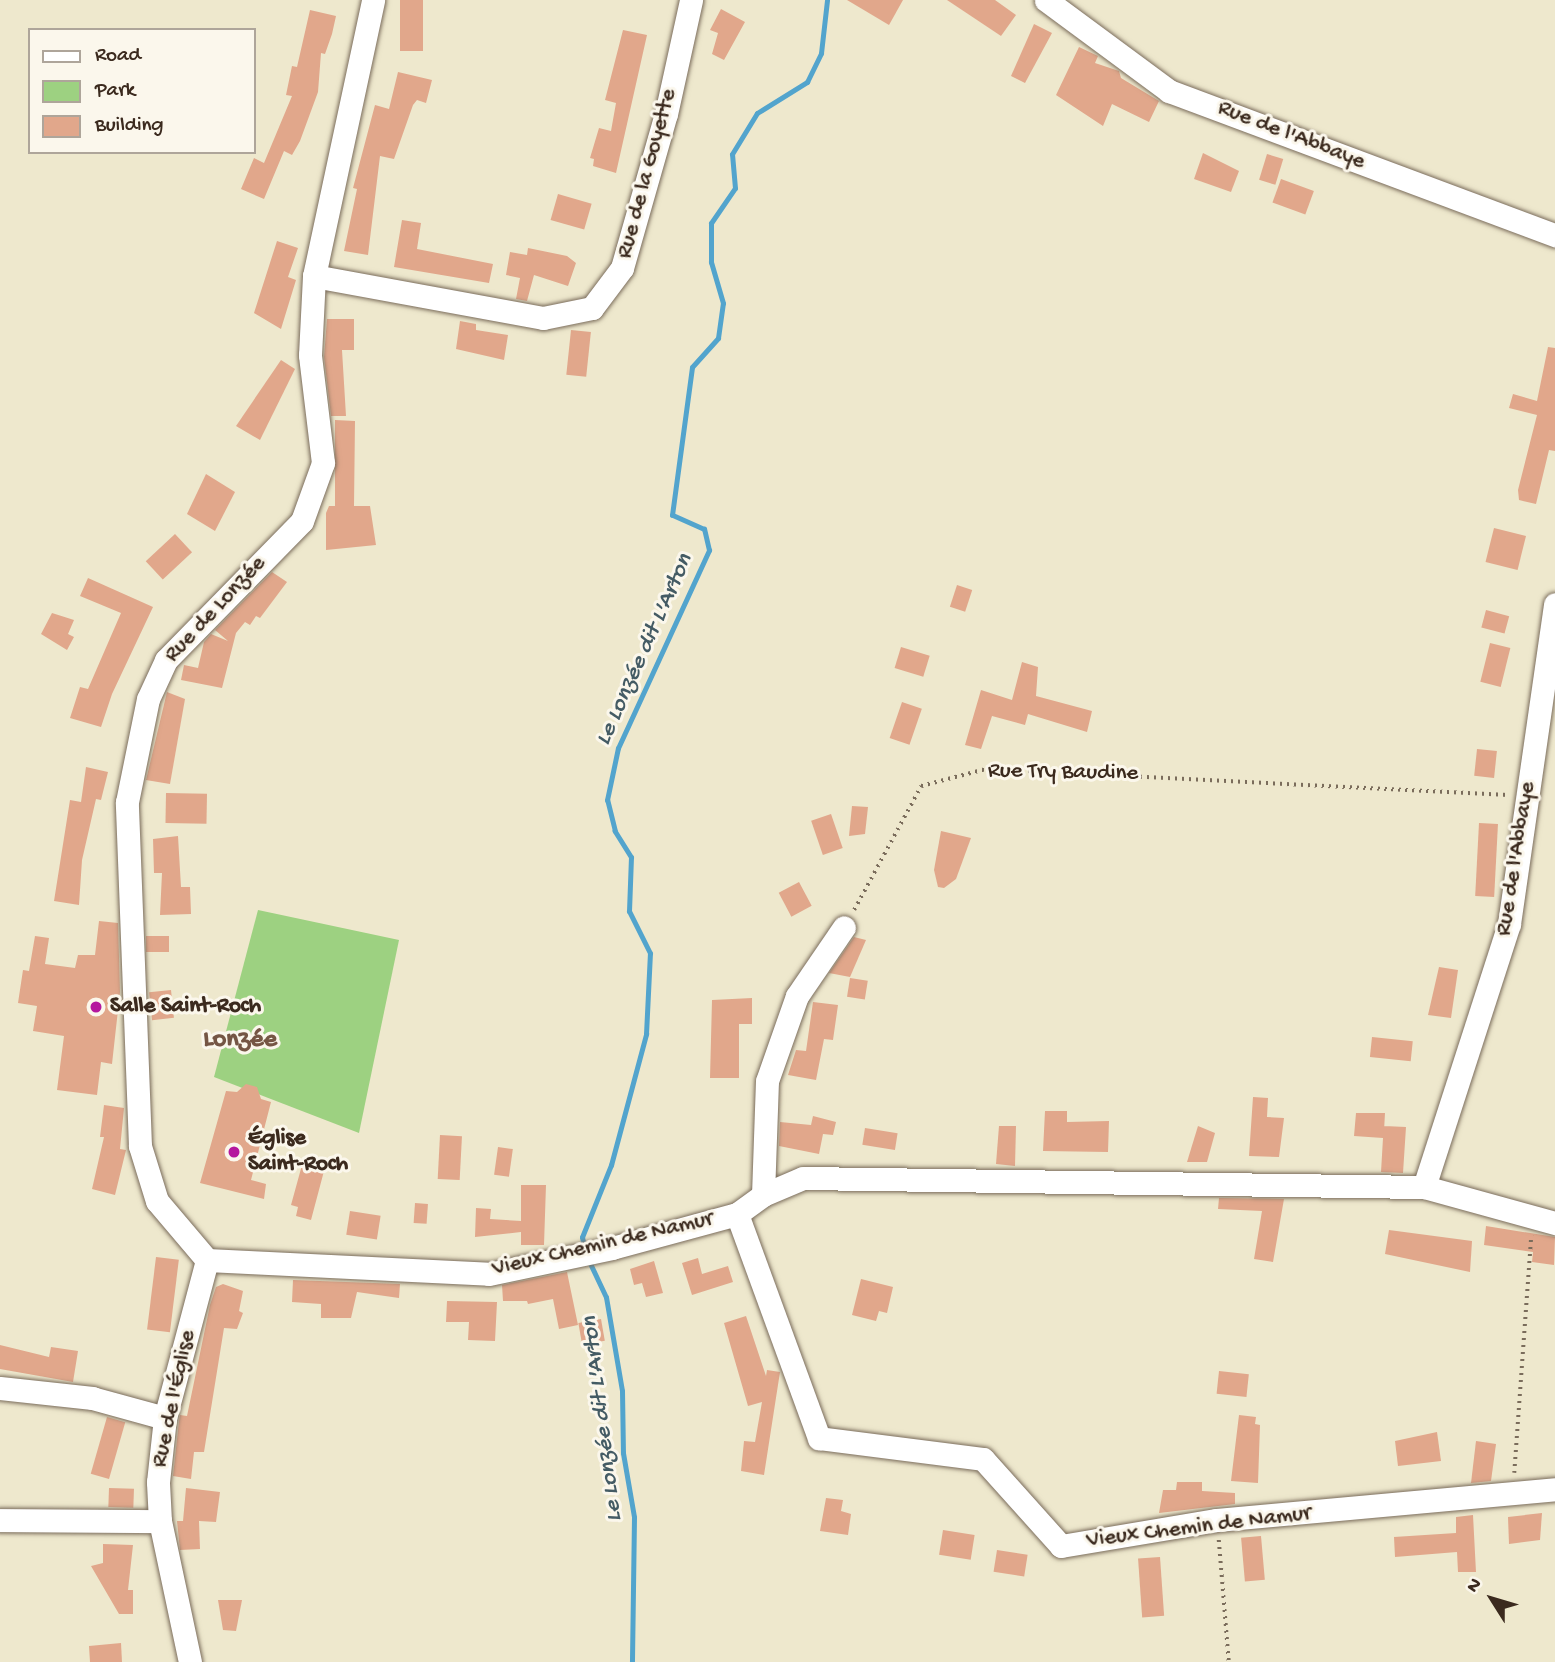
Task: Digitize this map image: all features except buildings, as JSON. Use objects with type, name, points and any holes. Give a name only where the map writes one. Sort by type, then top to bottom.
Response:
[{"type":"street","name":"Rue de Lonzée","points":[[207,1260],[157,1201],[139,1146],[127,802],[148,699],[166,660],[302,521],[323,463],[310,355],[314,276],[373,0]]},
{"type":"street","name":"Rue de la Goyette","points":[[314,276],[544,318],[592,308],[622,268],[666,114],[691,0]]},
{"type":"street","name":"Rue de l'Abbaye","points":[[1046,0],[1169,91],[1555,236]]},
{"type":"street","name":"Rue de l'Abbaye","points":[[1424,1187],[1509,924],[1555,604]]},
{"type":"street","points":[[763,1195],[767,1081],[797,996],[845,927]]},
{"type":"street","points":[[737,1214],[763,1195],[803,1178],[1424,1187],[1544,1221]]},
{"type":"street","name":"Vieux Chemin de Namur","points":[[207,1260],[488,1274],[598,1251],[737,1214],[819,1438],[983,1459],[1061,1546],[1217,1520],[1514,1496],[1555,1489]]},
{"type":"street","name":"Rue de l'Église","points":[[190,1662],[160,1521],[158,1482],[165,1418],[207,1260]]},
{"type":"street","points":[[0,1388],[92,1398],[165,1418]]},
{"type":"street","points":[[0,1520],[160,1521]]},
{"type":"path","name":"Rue Try Baudine","points":[[845,927],[921,786],[986,769],[1057,769],[1528,796]]},
{"type":"path","points":[[1514,1496],[1544,1221]]},
{"type":"path","points":[[1217,1520],[1229,1662]]},
{"type":"green space","points":[[258,910],[399,940],[359,1133],[214,1077]]},
{"type":"waterway","name":"Le Lonzée dit L'Arton","points":[[584,1247],[582,1237],[611,1165],[646,1034],[650,953],[629,911],[631,857],[615,831],[607,800],[618,748],[709,550],[704,529],[672,515],[692,367],[718,338],[723,303],[711,262],[711,223],[735,188],[732,154],[757,113],[807,82],[821,53],[827,0]]},
{"type":"waterway","name":"Le Lonzée dit L'Arton","points":[[588,1259],[606,1297],[622,1391],[623,1453],[634,1517],[632,1662]]},
{"type":"place","name":"Salle Saint-Roch","points":[[96,1007]]},
{"type":"place","name":"Église Saint-Roch","points":[[234,1152]]},
{"type":"district","name":"Lonzée","points":[[240,1041]]}]
